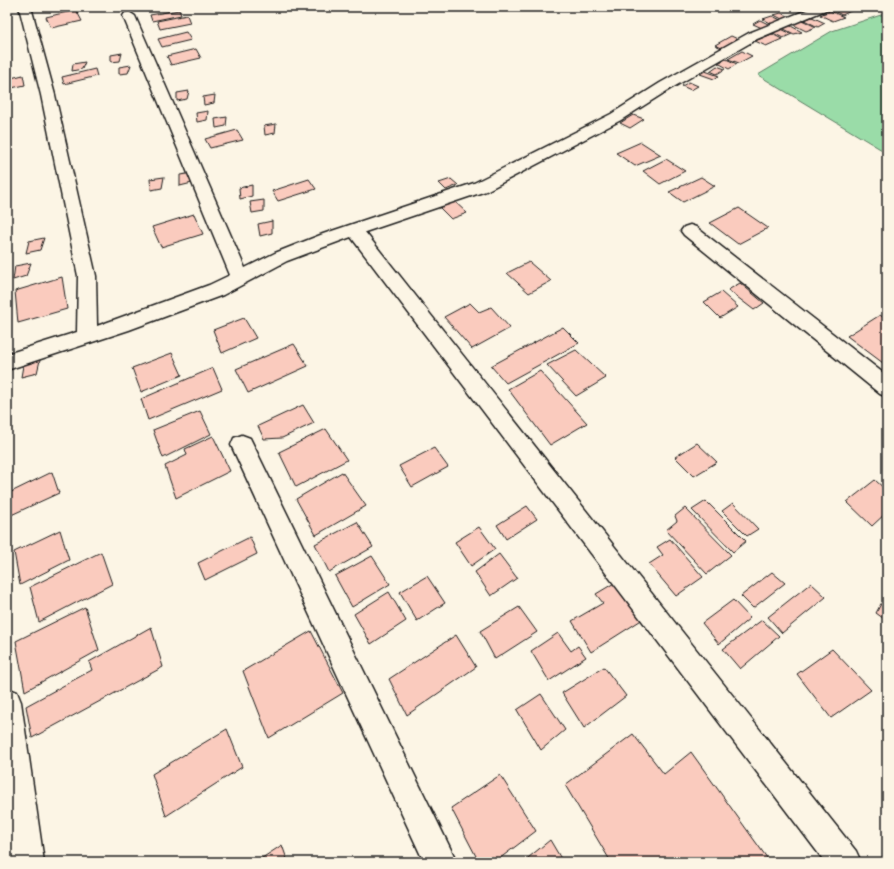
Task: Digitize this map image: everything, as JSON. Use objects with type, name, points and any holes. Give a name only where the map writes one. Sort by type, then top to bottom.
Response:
[{"type":"street","points":[[25,7],[49,102],[87,276],[87,336]]},
{"type":"street","points":[[7,362],[122,325],[216,290],[281,257],[354,229],[480,187],[616,117],[666,86],[753,36],[824,7]]},
{"type":"street","points":[[129,16],[164,97],[197,181],[240,278]]},
{"type":"street","points":[[354,229],[476,383],[845,862]]},
{"type":"street","points":[[690,231],[887,388]]},
{"type":"street","points":[[242,445],[441,862]]},
{"type":"street","points":[[7,702],[28,862]]},
{"type":"green space","points":[[887,13],[887,153],[758,75],[832,31]]},
{"type":"building","points":[[839,7],[846,7],[853,10],[842,15],[832,10]]},
{"type":"building","points":[[76,10],[82,21],[51,28],[46,17]]},
{"type":"building","points":[[179,10],[181,15],[152,21],[150,15]]},
{"type":"building","points":[[830,11],[844,17],[833,21],[820,15]]},
{"type":"building","points":[[781,13],[791,17],[784,20],[774,15]]},
{"type":"building","points":[[187,15],[190,23],[160,29],[157,21]]},
{"type":"building","points":[[772,16],[783,21],[774,25],[763,19]]},
{"type":"building","points":[[812,17],[825,23],[818,27],[804,20]]},
{"type":"building","points":[[760,20],[770,25],[762,28],[753,24]]},
{"type":"building","points":[[802,20],[816,27],[806,31],[792,24]]},
{"type":"building","points":[[789,25],[802,32],[794,34],[782,28]]},
{"type":"building","points":[[781,29],[792,34],[783,38],[773,33]]},
{"type":"building","points":[[186,32],[191,40],[162,47],[158,39]]},
{"type":"building","points":[[772,34],[782,39],[766,46],[755,41]]},
{"type":"building","points":[[731,36],[740,40],[724,49],[715,45]]},
{"type":"building","points":[[196,49],[201,58],[171,65],[167,56]]},
{"type":"building","points":[[742,51],[752,56],[739,63],[728,59]]},
{"type":"building","points":[[122,53],[120,61],[111,62],[111,55]]},
{"type":"building","points":[[726,59],[737,64],[729,69],[718,63]]},
{"type":"building","points":[[85,62],[82,69],[72,71],[73,64]]},
{"type":"building","points":[[131,65],[128,73],[119,74],[119,67]]},
{"type":"building","points":[[717,66],[725,69],[717,74],[710,71]]},
{"type":"building","points":[[95,69],[97,76],[64,84],[62,77]]},
{"type":"building","points":[[705,71],[719,76],[714,79],[700,74]]},
{"type":"building","points":[[23,75],[25,85],[7,89],[7,79]]},
{"type":"building","points":[[689,82],[698,86],[691,90],[682,86]]},
{"type":"building","points":[[189,91],[187,99],[177,101],[177,93]]},
{"type":"building","points":[[215,95],[214,103],[204,105],[203,97]]},
{"type":"building","points":[[208,111],[207,120],[197,122],[196,113]]},
{"type":"building","points":[[633,115],[644,119],[630,128],[620,123]]},
{"type":"building","points":[[227,117],[226,126],[216,128],[215,119]]},
{"type":"building","points":[[276,124],[275,133],[265,135],[264,126]]},
{"type":"building","points":[[237,130],[243,140],[210,148],[205,139]]},
{"type":"building","points":[[641,142],[661,155],[635,166],[616,153]]},
{"type":"building","points":[[666,159],[685,171],[660,184],[643,171]]},
{"type":"building","points":[[193,173],[192,183],[180,186],[180,175]]},
{"type":"building","points":[[164,177],[162,188],[151,190],[150,179]]},
{"type":"building","points":[[701,177],[715,186],[683,202],[669,192]]},
{"type":"building","points":[[309,179],[316,189],[278,201],[272,191]]},
{"type":"building","points":[[451,179],[458,185],[446,190],[439,183]]},
{"type":"building","points":[[252,185],[252,196],[240,199],[239,188]]},
{"type":"building","points":[[264,200],[264,211],[252,213],[250,202]]},
{"type":"building","points":[[453,200],[467,213],[451,219],[438,206]]},
{"type":"building","points":[[739,208],[768,228],[738,244],[710,223]]},
{"type":"building","points":[[194,214],[203,234],[161,247],[152,227]]},
{"type":"building","points":[[272,221],[272,233],[260,236],[258,224]]},
{"type":"building","points":[[44,238],[40,250],[26,253],[29,241]]},
{"type":"building","points":[[529,262],[551,281],[529,293],[507,273]]},
{"type":"building","points":[[31,263],[26,276],[13,280],[15,266]]},
{"type":"building","points":[[62,277],[67,309],[18,323],[15,291]]},
{"type":"building","points":[[740,283],[764,303],[754,310],[728,290]]},
{"type":"building","points":[[721,292],[738,307],[720,318],[704,302]]},
{"type":"building","points":[[470,303],[479,312],[491,307],[510,328],[472,349],[444,317]]},
{"type":"building","points":[[880,315],[887,320],[887,366],[847,336]]},
{"type":"building","points":[[244,318],[256,338],[222,353],[213,330]]},
{"type":"building","points":[[563,327],[579,343],[506,383],[491,366]]},
{"type":"building","points":[[294,344],[308,366],[248,393],[236,369]]},
{"type":"building","points":[[576,350],[606,378],[576,396],[547,365]]},
{"type":"building","points":[[172,353],[182,375],[141,392],[132,368]]},
{"type":"building","points":[[41,356],[37,373],[21,377],[24,360]]},
{"type":"building","points":[[213,368],[222,389],[148,420],[141,399]]},
{"type":"building","points":[[540,371],[587,423],[550,445],[508,389]]},
{"type":"building","points":[[303,405],[314,423],[282,438],[264,439],[258,426]]},
{"type":"building","points":[[200,411],[211,434],[163,458],[153,430]]},
{"type":"building","points":[[326,429],[347,460],[296,487],[279,452]]},
{"type":"building","points":[[213,436],[230,471],[176,498],[165,466],[187,455],[185,449]]},
{"type":"building","points":[[697,443],[717,462],[694,476],[675,457]]},
{"type":"building","points":[[434,448],[448,467],[412,487],[399,466]]},
{"type":"building","points":[[52,472],[59,493],[9,516],[7,494]]},
{"type":"building","points":[[342,472],[366,506],[316,535],[296,499]]},
{"type":"building","points":[[875,480],[887,491],[887,512],[872,526],[847,502]]},
{"type":"building","points":[[706,501],[746,541],[733,552],[692,510]]},
{"type":"building","points":[[733,503],[758,529],[747,536],[722,511]]},
{"type":"building","points":[[527,506],[537,519],[506,539],[497,525]]},
{"type":"building","points":[[685,508],[731,555],[707,574],[666,530],[677,521],[675,516]]},
{"type":"building","points":[[357,522],[373,547],[329,572],[315,544]]},
{"type":"building","points":[[479,527],[495,549],[471,566],[455,542]]},
{"type":"building","points":[[60,530],[69,560],[20,585],[14,552]]},
{"type":"building","points":[[250,537],[257,554],[205,580],[198,563]]},
{"type":"building","points":[[670,539],[703,577],[676,596],[649,564],[663,555],[657,547]]},
{"type":"building","points":[[101,552],[112,584],[39,622],[30,587]]},
{"type":"building","points":[[499,554],[517,578],[491,596],[475,572]]},
{"type":"building","points":[[372,556],[390,584],[352,607],[335,576]]},
{"type":"building","points":[[772,572],[785,583],[753,608],[741,596]]},
{"type":"building","points":[[427,576],[445,603],[417,621],[400,592]]},
{"type":"building","points":[[616,582],[643,619],[591,652],[572,621],[603,603],[596,594]]},
{"type":"building","points":[[811,583],[826,597],[782,633],[768,617]]},
{"type":"building","points":[[389,592],[406,621],[371,644],[354,614]]},
{"type":"building","points":[[733,600],[750,618],[719,644],[702,623]]},
{"type":"building","points":[[882,602],[887,607],[887,621],[876,613]]},
{"type":"building","points":[[85,607],[99,650],[25,691],[16,641]]},
{"type":"building","points":[[519,607],[537,632],[495,659],[480,631]]},
{"type":"building","points":[[762,620],[779,636],[740,669],[723,649]]},
{"type":"building","points":[[151,627],[163,667],[32,738],[26,706],[92,670],[89,662]]},
{"type":"building","points":[[311,631],[343,693],[269,738],[243,671]]},
{"type":"building","points":[[558,633],[571,651],[578,646],[586,657],[549,681],[531,651]]},
{"type":"building","points":[[456,635],[476,667],[407,715],[389,679]]},
{"type":"building","points":[[832,649],[871,690],[831,718],[797,674]]},
{"type":"building","points":[[604,667],[626,696],[584,728],[562,693]]},
{"type":"building","points":[[541,694],[565,730],[541,750],[517,710]]},
{"type":"building","points":[[227,729],[242,767],[166,816],[152,774]]},
{"type":"building","points":[[633,734],[664,774],[691,752],[770,862],[611,862],[565,785]]},
{"type":"building","points":[[500,775],[536,831],[495,862],[479,862],[451,808]]},
{"type":"building","points":[[550,840],[563,862],[523,862]]},
{"type":"building","points":[[282,845],[288,862],[256,862]]}]
